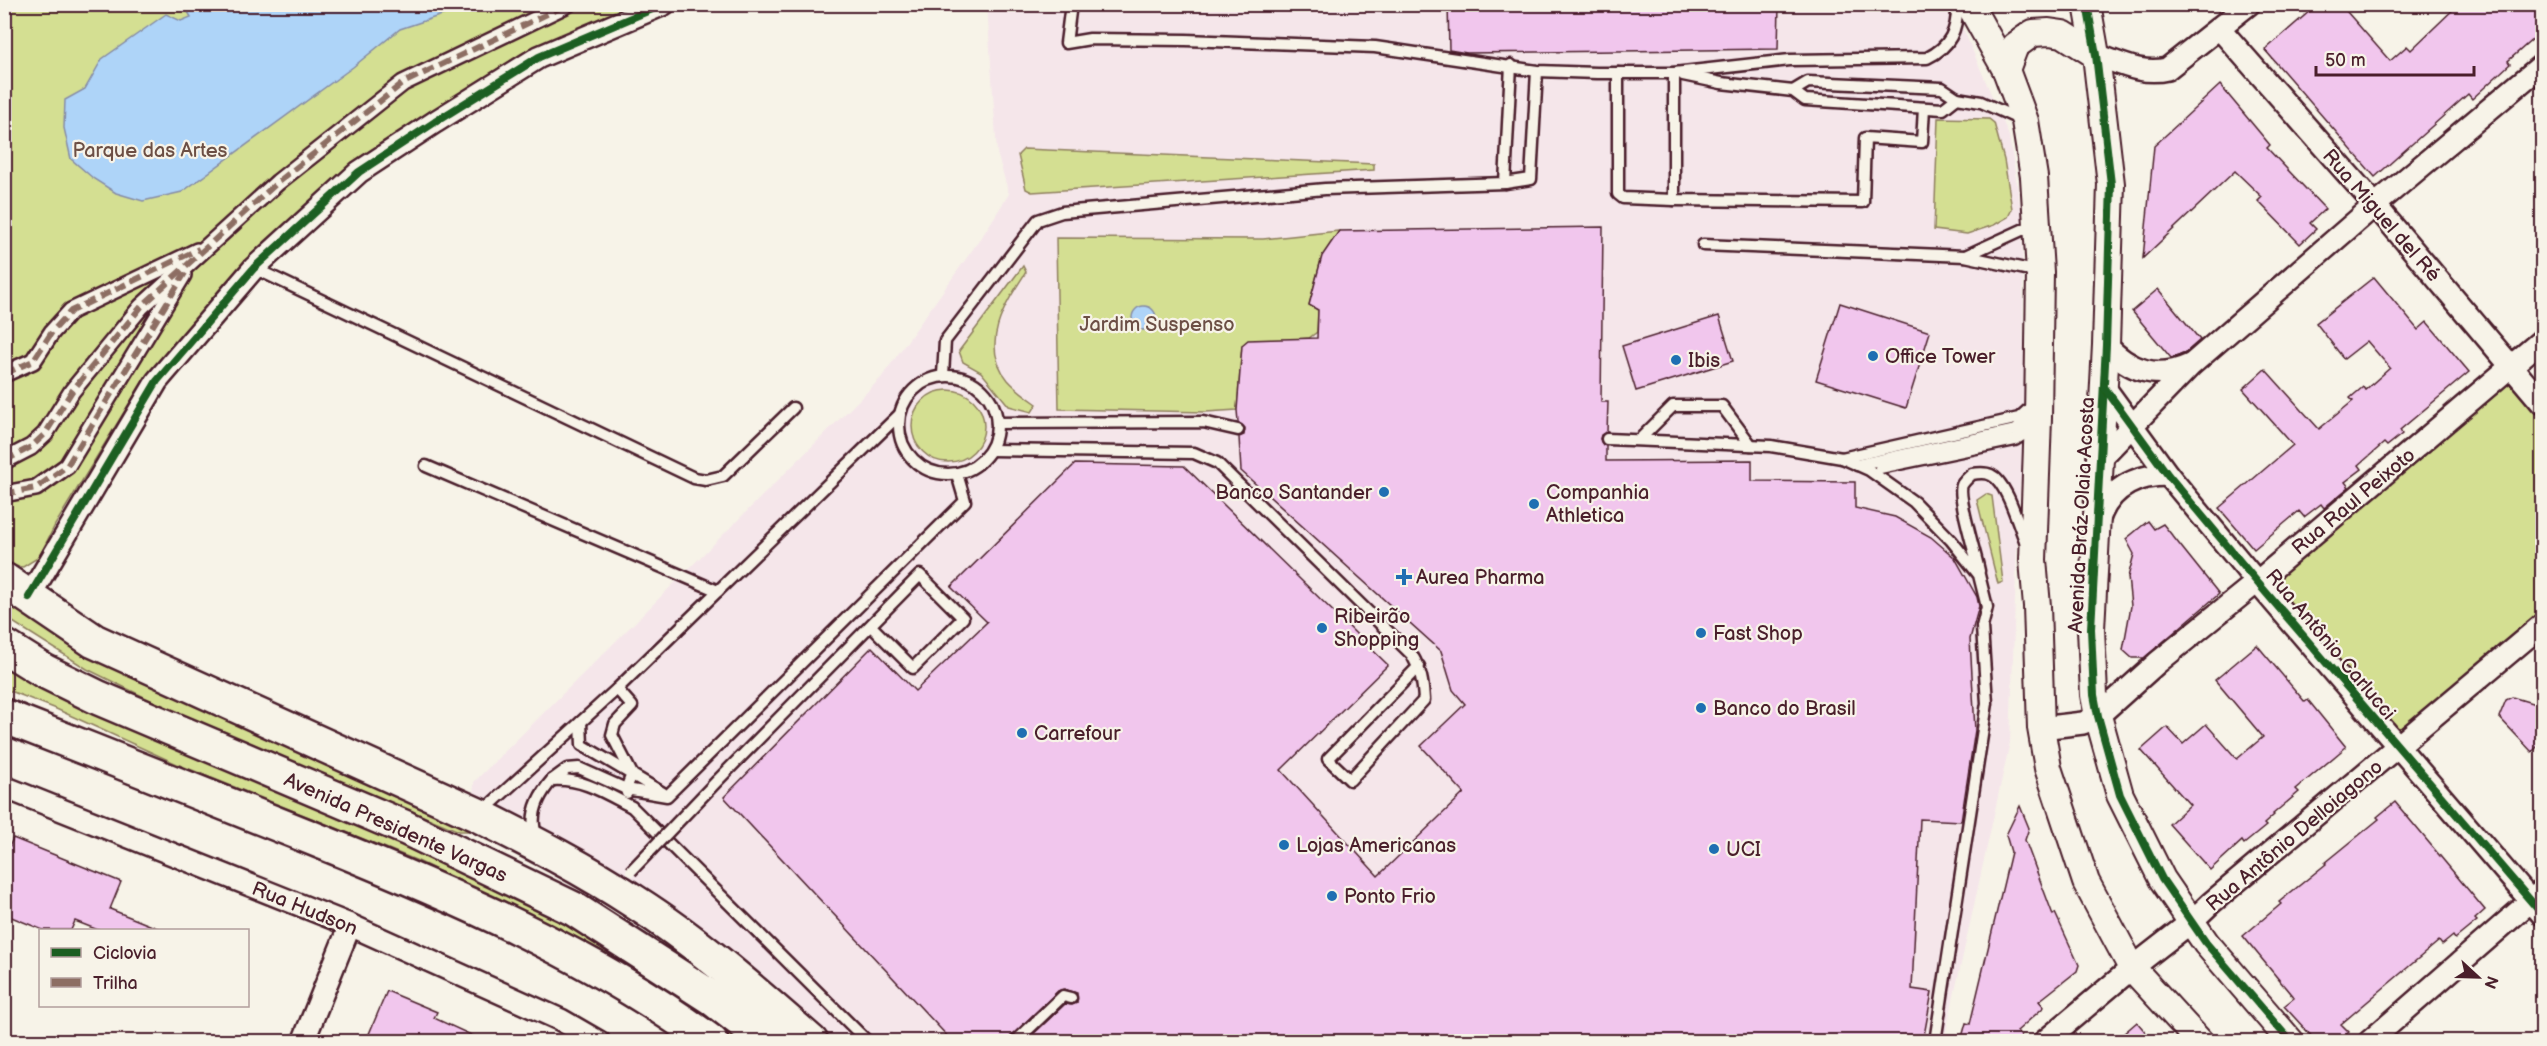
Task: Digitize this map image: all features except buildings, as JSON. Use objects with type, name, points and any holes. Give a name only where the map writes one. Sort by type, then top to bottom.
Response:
[{"type":"main road","points":[[17,589],[94,641],[634,887],[726,969],[812,1041]]},
{"type":"main road","name":"Avenida Presidente Vargas","points":[[4,646],[44,671],[99,698],[406,828],[574,909],[712,998],[769,1041]]},
{"type":"main road","points":[[4,716],[382,866],[548,941],[686,1023],[711,1041]]},
{"type":"street","points":[[4,461],[31,447],[45,434],[72,391],[141,307],[278,182],[403,83],[568,4]]},
{"type":"street","points":[[17,589],[157,381],[254,268],[359,172],[539,57],[664,4]]},
{"type":"street","name":"Avenida Bráz Olaia Acosta","points":[[1969,4],[2006,70],[2025,121],[2038,222],[2040,272],[2033,560],[2037,606],[2041,728],[2048,768],[2086,882],[2132,968],[2200,1041]]},
{"type":"street","name":"Avenida Bráz Olaia Acosta","points":[[2087,4],[2096,55],[2111,184],[2106,345],[2091,629],[2094,695],[2098,716],[2120,795],[2162,879],[2206,943],[2291,1041]]},
{"type":"street","points":[[2006,70],[2015,46],[2033,33],[2049,32],[2063,34],[2096,55],[2138,70],[2154,72],[2167,69],[2249,4]]},
{"type":"street","name":"Rua Miguel del Ré","points":[[2220,29],[2375,205],[2542,403]]},
{"type":"street","points":[[2100,459],[2191,365],[2375,205],[2542,65]]},
{"type":"street","points":[[4,374],[33,361],[51,332],[71,311],[212,243]]},
{"type":"street","points":[[4,491],[9,493],[36,488],[67,466],[190,262]]},
{"type":"street","name":"Rua Raul Peixoto","points":[[2041,728],[2083,723],[2098,716],[2157,663],[2257,582],[2542,340]]},
{"type":"street","points":[[2106,345],[2123,362],[2144,372],[2176,371],[2191,365]]},
{"type":"street","name":"Rua Antônio Carlucci","points":[[2104,387],[2168,475],[2257,582],[2398,748],[2539,902]]},
{"type":"street","points":[[2096,528],[2104,508],[2116,491],[2140,478],[2168,475]]},
{"type":"street","name":"Rua Antônio Delloiagono","points":[[2044,1041],[2191,922],[2542,625]]},
{"type":"street","name":"Rua Hudson","points":[[4,788],[350,925],[561,1020],[599,1041]]},
{"type":"street","points":[[2369,1041],[2539,902]]},
{"type":"street","points":[[303,1041],[350,925]]},
{"type":"lane","points":[[1071,4],[1066,43],[1090,39],[1186,40],[1375,47],[1510,65],[1537,71],[1618,73],[1674,73],[1790,60],[1927,58],[1942,51],[1951,38],[1957,4]]},
{"type":"lane","points":[[1504,183],[1510,65]]},
{"type":"lane","points":[[943,375],[945,341],[1038,220],[1062,212],[1325,189],[1504,183],[1531,179],[1537,71]]},
{"type":"lane","points":[[1618,73],[1618,194],[1623,198],[1863,202],[1865,138],[1922,142],[1924,108]]},
{"type":"lane","points":[[1674,73],[1721,83],[1793,91],[1805,100],[1942,109],[1957,98]]},
{"type":"lane","points":[[1674,73],[1674,200]]},
{"type":"lane","points":[[1793,91],[1808,82],[1942,88],[1957,98],[1981,102],[2025,121]]},
{"type":"lane","points":[[1965,256],[2038,222]]},
{"type":"lane","points":[[1703,244],[1965,256],[2040,272]]},
{"type":"lane","points":[[254,268],[694,478],[706,480],[723,476],[793,408]]},
{"type":"lane","points":[[943,375],[959,376],[974,382],[986,393],[994,407],[997,423],[996,437],[991,450],[970,469],[957,474],[933,472],[912,460],[903,446],[898,431],[899,415],[904,400],[915,387],[928,379],[943,375]]},
{"type":"lane","points":[[1842,458],[2019,418],[2038,404]]},
{"type":"lane","points":[[1855,465],[2016,430],[2034,416],[2038,404]]},
{"type":"lane","points":[[1869,470],[2015,440],[2031,430],[2038,404]]},
{"type":"lane","points":[[1641,439],[1673,406],[1722,406],[1751,445]]},
{"type":"lane","points":[[478,816],[617,689],[899,415]]},
{"type":"lane","points":[[997,423],[1203,422],[1238,430]]},
{"type":"lane","points":[[1607,439],[1771,446],[1842,458],[1869,470],[1897,488],[1928,515],[1979,574]]},
{"type":"lane","points":[[991,450],[1194,453],[1217,463],[1412,655],[1419,666],[1423,678],[1424,700],[1350,780],[1328,759],[1419,666]]},
{"type":"lane","points":[[426,466],[718,591]]},
{"type":"lane","points":[[667,796],[965,501],[957,474]]},
{"type":"lane","points":[[1935,1041],[1987,703],[1982,627],[1987,607],[1972,537],[1960,501],[1961,487],[1972,474],[1992,475],[1998,480],[2006,492],[2033,560]]},
{"type":"lane","points":[[634,887],[717,781],[920,575],[963,618],[913,668],[871,626]]},
{"type":"lane","points":[[617,689],[632,706],[615,724],[612,735],[632,774],[626,789],[632,807]]},
{"type":"lane","points":[[580,722],[582,745],[667,796]]},
{"type":"lane","points":[[541,846],[535,834],[533,816],[537,801],[552,780],[567,769],[579,768],[626,789],[667,796]]},
{"type":"lane","points":[[552,780],[574,780],[590,784],[632,807],[867,1041]]},
{"type":"lane","points":[[1015,1041],[1063,996],[1071,998]]},
{"type":"shaded area","name":"Ribeirão Shopping","points":[[1951,4],[2009,136],[2022,216],[2025,430],[2018,515],[2010,742],[1944,1041],[837,1041],[669,906],[611,865],[473,799],[474,782],[881,378],[983,235],[1009,194],[997,153],[987,5]]},
{"type":"green space","name":"Parque das Artes","points":[[5,5],[637,5],[521,54],[379,144],[252,254],[143,381],[55,525],[39,557],[23,567],[5,565]]},
{"type":"green space","points":[[1938,118],[1989,119],[1994,123],[2004,160],[2012,209],[2008,217],[1994,225],[1967,234],[1934,230]]},
{"type":"green space","points":[[1024,149],[1374,164],[1374,170],[1032,192],[1026,189],[1018,155]]},
{"type":"green space","name":"Jardim Suspenso","points":[[1339,231],[1322,256],[1309,305],[1318,310],[1317,332],[1309,338],[1242,345],[1237,410],[1206,412],[1059,409],[1056,238],[1263,239]]},
{"type":"green space","points":[[1023,266],[1026,272],[998,324],[995,352],[999,366],[1008,380],[1037,404],[1032,412],[1009,406],[981,372],[963,362],[959,351]]},
{"type":"green space","points":[[2511,367],[2542,403],[2542,625],[2398,748],[2257,582]]},
{"type":"green space","points":[[941,390],[955,390],[974,400],[984,419],[984,433],[974,452],[955,462],[941,462],[922,452],[912,433],[912,419],[922,400]]},
{"type":"green space","points":[[1986,494],[1992,496],[2003,582],[1998,584],[1977,500]]},
{"type":"green space","points":[[4,597],[468,825],[470,831],[459,831],[187,718],[87,669],[5,617]]},
{"type":"green space","points":[[4,664],[97,716],[498,884],[588,932],[746,1041],[731,1041],[665,993],[587,943],[418,861],[177,764],[54,708],[5,689]]},
{"type":"water","points":[[184,5],[472,5],[400,29],[353,67],[182,192],[143,201],[116,193],[94,179],[71,159],[64,128],[65,100],[85,89],[102,59],[166,14],[181,21],[191,17]]},
{"type":"water","points":[[1139,306],[1149,306],[1156,313],[1156,323],[1149,330],[1139,330],[1132,323],[1132,313]]},
{"type":"marked path","points":[[4,461],[31,447],[45,434],[72,391],[141,307],[278,182],[403,83],[568,4]]},
{"type":"marked path","points":[[4,374],[33,361],[52,332],[71,311],[199,249]]},
{"type":"marked path","points":[[4,491],[9,493],[36,488],[67,466],[185,273]]},
{"type":"cycle path","points":[[29,597],[157,381],[254,268],[359,172],[435,122],[539,57],[664,4]]},
{"type":"cycle path","points":[[2087,4],[2096,55],[2111,184],[2106,345],[2091,629],[2094,695],[2098,716],[2120,795],[2162,879],[2206,943],[2291,1042]]},
{"type":"cycle path","points":[[2104,387],[2168,475],[2542,914]]},
{"type":"place","name":"Office Tower","points":[[1873,356]]},
{"type":"place","name":"Ibis","points":[[1676,360]]},
{"type":"place","name":"Banco Santander","points":[[1384,492]]},
{"type":"place","name":"Companhia Athletica","points":[[1534,504]]},
{"type":"place","name":"Aurea Pharma","points":[[1404,577]]},
{"type":"place","name":"Ribeirão Shopping","points":[[1322,628]]},
{"type":"place","name":"Fast Shop","points":[[1701,633]]},
{"type":"place","name":"Banco do Brasil","points":[[1701,708]]},
{"type":"place","name":"Carrefour","points":[[1022,733]]},
{"type":"place","name":"Lojas Americanas","points":[[1284,845]]},
{"type":"place","name":"UCI","points":[[1714,849]]},
{"type":"place","name":"Ponto Frio","points":[[1332,896]]}]
